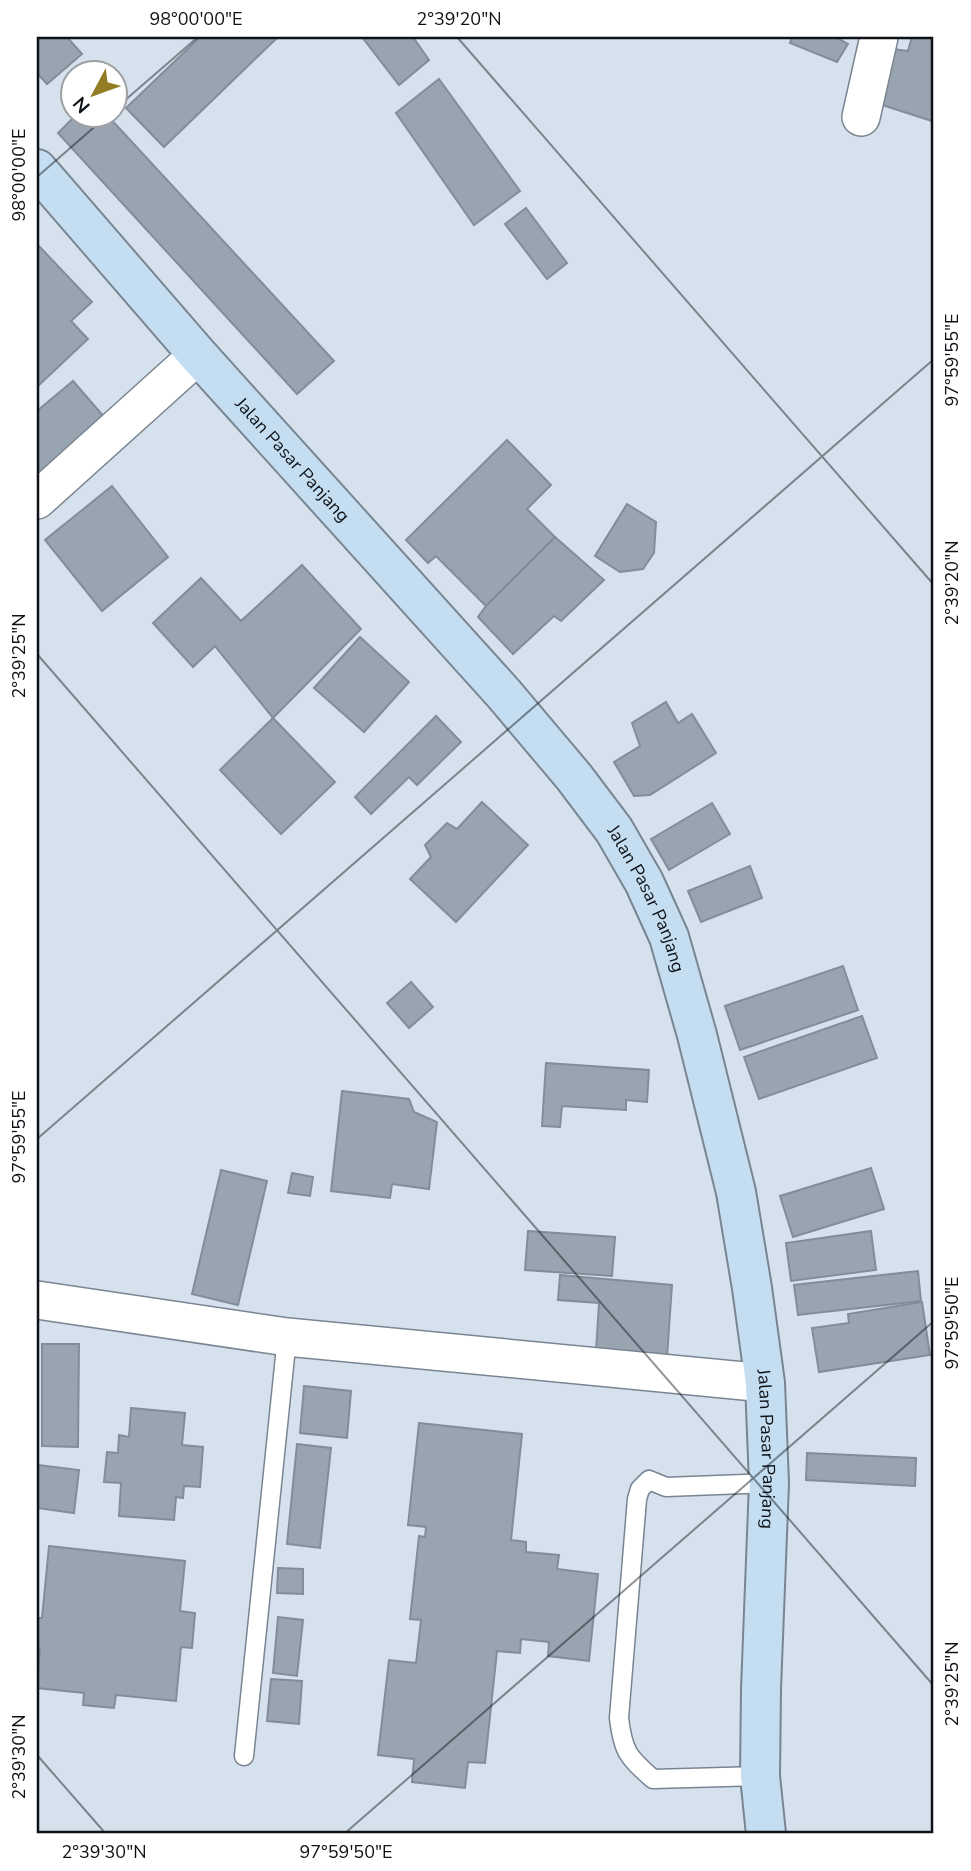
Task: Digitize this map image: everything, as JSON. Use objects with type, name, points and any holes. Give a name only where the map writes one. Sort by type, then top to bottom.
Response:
[{"type":"main road","name":"Jalan Pasar Panjang","points":[[37,169],[198,355],[505,694],[574,777],[606,820],[644,882],[669,937],[697,1035],[736,1192],[765,1383],[769,1483],[760,1776],[766,1834]]},
{"type":"street","points":[[861,117],[879,37]]},
{"type":"street","points":[[37,500],[198,355]]},
{"type":"street","points":[[37,1300],[287,1338],[765,1383]]},
{"type":"lane","points":[[244,1756],[287,1338]]},
{"type":"lane","points":[[760,1776],[653,1779],[632,1761],[622,1742],[619,1718],[640,1489],[649,1480],[666,1488],[769,1483]]},
{"type":"building","points":[[37,37],[67,37],[82,54],[75,60],[60,60],[60,73],[47,84],[37,73]]},
{"type":"building","points":[[200,37],[278,37],[164,147],[130,112],[130,104]]},
{"type":"building","points":[[362,37],[413,37],[429,60],[399,85]]},
{"type":"building","points":[[792,37],[835,37],[848,44],[837,62],[790,43]]},
{"type":"building","points":[[912,37],[934,37],[932,121],[873,102],[885,48],[908,51]]},
{"type":"building","points":[[439,79],[520,191],[474,225],[396,113]]},
{"type":"building","points":[[61,130],[121,130],[334,361],[297,394],[58,133]]},
{"type":"building","points":[[526,208],[567,263],[547,279],[505,224]]},
{"type":"building","points":[[37,246],[92,302],[71,321],[88,339],[37,387]]},
{"type":"building","points":[[73,381],[105,418],[37,476],[37,411]]},
{"type":"building","points":[[507,440],[551,485],[527,509],[555,537],[486,606],[436,556],[428,563],[406,540]]},
{"type":"building","points":[[112,486],[168,557],[102,611],[45,540]]},
{"type":"building","points":[[627,504],[656,522],[654,553],[643,569],[620,572],[595,556]]},
{"type":"building","points":[[555,537],[604,580],[561,621],[554,616],[513,654],[478,617]]},
{"type":"building","points":[[302,565],[361,629],[273,718],[215,646],[193,667],[153,623],[201,578],[241,621]]},
{"type":"building","points":[[360,637],[409,682],[364,732],[314,688]]},
{"type":"building","points":[[666,702],[678,723],[692,714],[716,753],[650,795],[634,796],[614,762],[640,746],[632,723]]},
{"type":"building","points":[[436,716],[461,742],[417,785],[409,777],[371,814],[355,797]]},
{"type":"building","points":[[273,718],[335,782],[281,834],[220,770]]},
{"type":"building","points":[[482,802],[528,845],[456,922],[410,879],[431,857],[425,845],[447,823],[457,829]]},
{"type":"building","points":[[712,803],[730,834],[669,870],[651,839]]},
{"type":"building","points":[[750,866],[762,898],[701,922],[688,891]]},
{"type":"building","points":[[843,966],[858,1010],[740,1050],[725,1006]]},
{"type":"building","points":[[411,982],[433,1007],[409,1028],[387,1003]]},
{"type":"building","points":[[862,1016],[877,1058],[759,1099],[744,1057]]},
{"type":"building","points":[[546,1063],[649,1070],[647,1102],[626,1100],[626,1110],[562,1106],[560,1127],[542,1126]]},
{"type":"building","points":[[342,1091],[409,1099],[414,1112],[437,1122],[429,1189],[392,1184],[390,1198],[331,1191]]},
{"type":"building","points":[[871,1168],[884,1209],[793,1237],[780,1196]]},
{"type":"building","points":[[221,1170],[267,1181],[238,1305],[192,1294]]},
{"type":"building","points":[[292,1173],[313,1177],[310,1196],[288,1193]]},
{"type":"building","points":[[528,1231],[615,1237],[612,1276],[525,1270]]},
{"type":"building","points":[[871,1231],[876,1270],[791,1281],[786,1243]]},
{"type":"building","points":[[918,1271],[921,1301],[798,1315],[794,1285]]},
{"type":"building","points":[[560,1275],[672,1285],[667,1357],[596,1352],[599,1303],[558,1300]]},
{"type":"building","points":[[922,1302],[930,1355],[819,1372],[812,1328],[849,1323],[848,1314]]},
{"type":"building","points":[[42,1344],[79,1344],[78,1447],[42,1446]]},
{"type":"building","points":[[304,1386],[351,1391],[347,1438],[300,1433]]},
{"type":"building","points":[[131,1408],[185,1413],[182,1445],[203,1447],[200,1487],[184,1486],[183,1498],[176,1497],[174,1520],[119,1516],[121,1483],[104,1482],[107,1452],[118,1453],[119,1435],[129,1437]]},
{"type":"building","points":[[419,1423],[522,1434],[511,1540],[526,1542],[526,1552],[559,1555],[557,1569],[598,1574],[589,1661],[548,1656],[549,1642],[521,1639],[520,1653],[497,1651],[485,1763],[468,1762],[465,1788],[412,1782],[414,1759],[378,1755],[389,1660],[416,1663],[421,1620],[410,1619],[419,1536],[425,1537],[426,1527],[408,1525]]},
{"type":"building","points":[[297,1444],[331,1448],[320,1548],[287,1544]]},
{"type":"building","points":[[807,1453],[916,1458],[915,1486],[806,1480]]},
{"type":"building","points":[[38,1465],[79,1470],[74,1513],[37,1508]]},
{"type":"building","points":[[49,1546],[185,1561],[180,1611],[195,1613],[192,1648],[181,1647],[176,1701],[116,1695],[114,1708],[83,1705],[84,1693],[37,1688],[40,1648],[37,1647],[37,1618],[42,1618]]},
{"type":"building","points":[[278,1568],[303,1569],[303,1594],[277,1593]]},
{"type":"building","points":[[278,1617],[303,1620],[297,1676],[273,1673]]},
{"type":"building","points":[[271,1679],[302,1681],[299,1724],[267,1721]]}]
